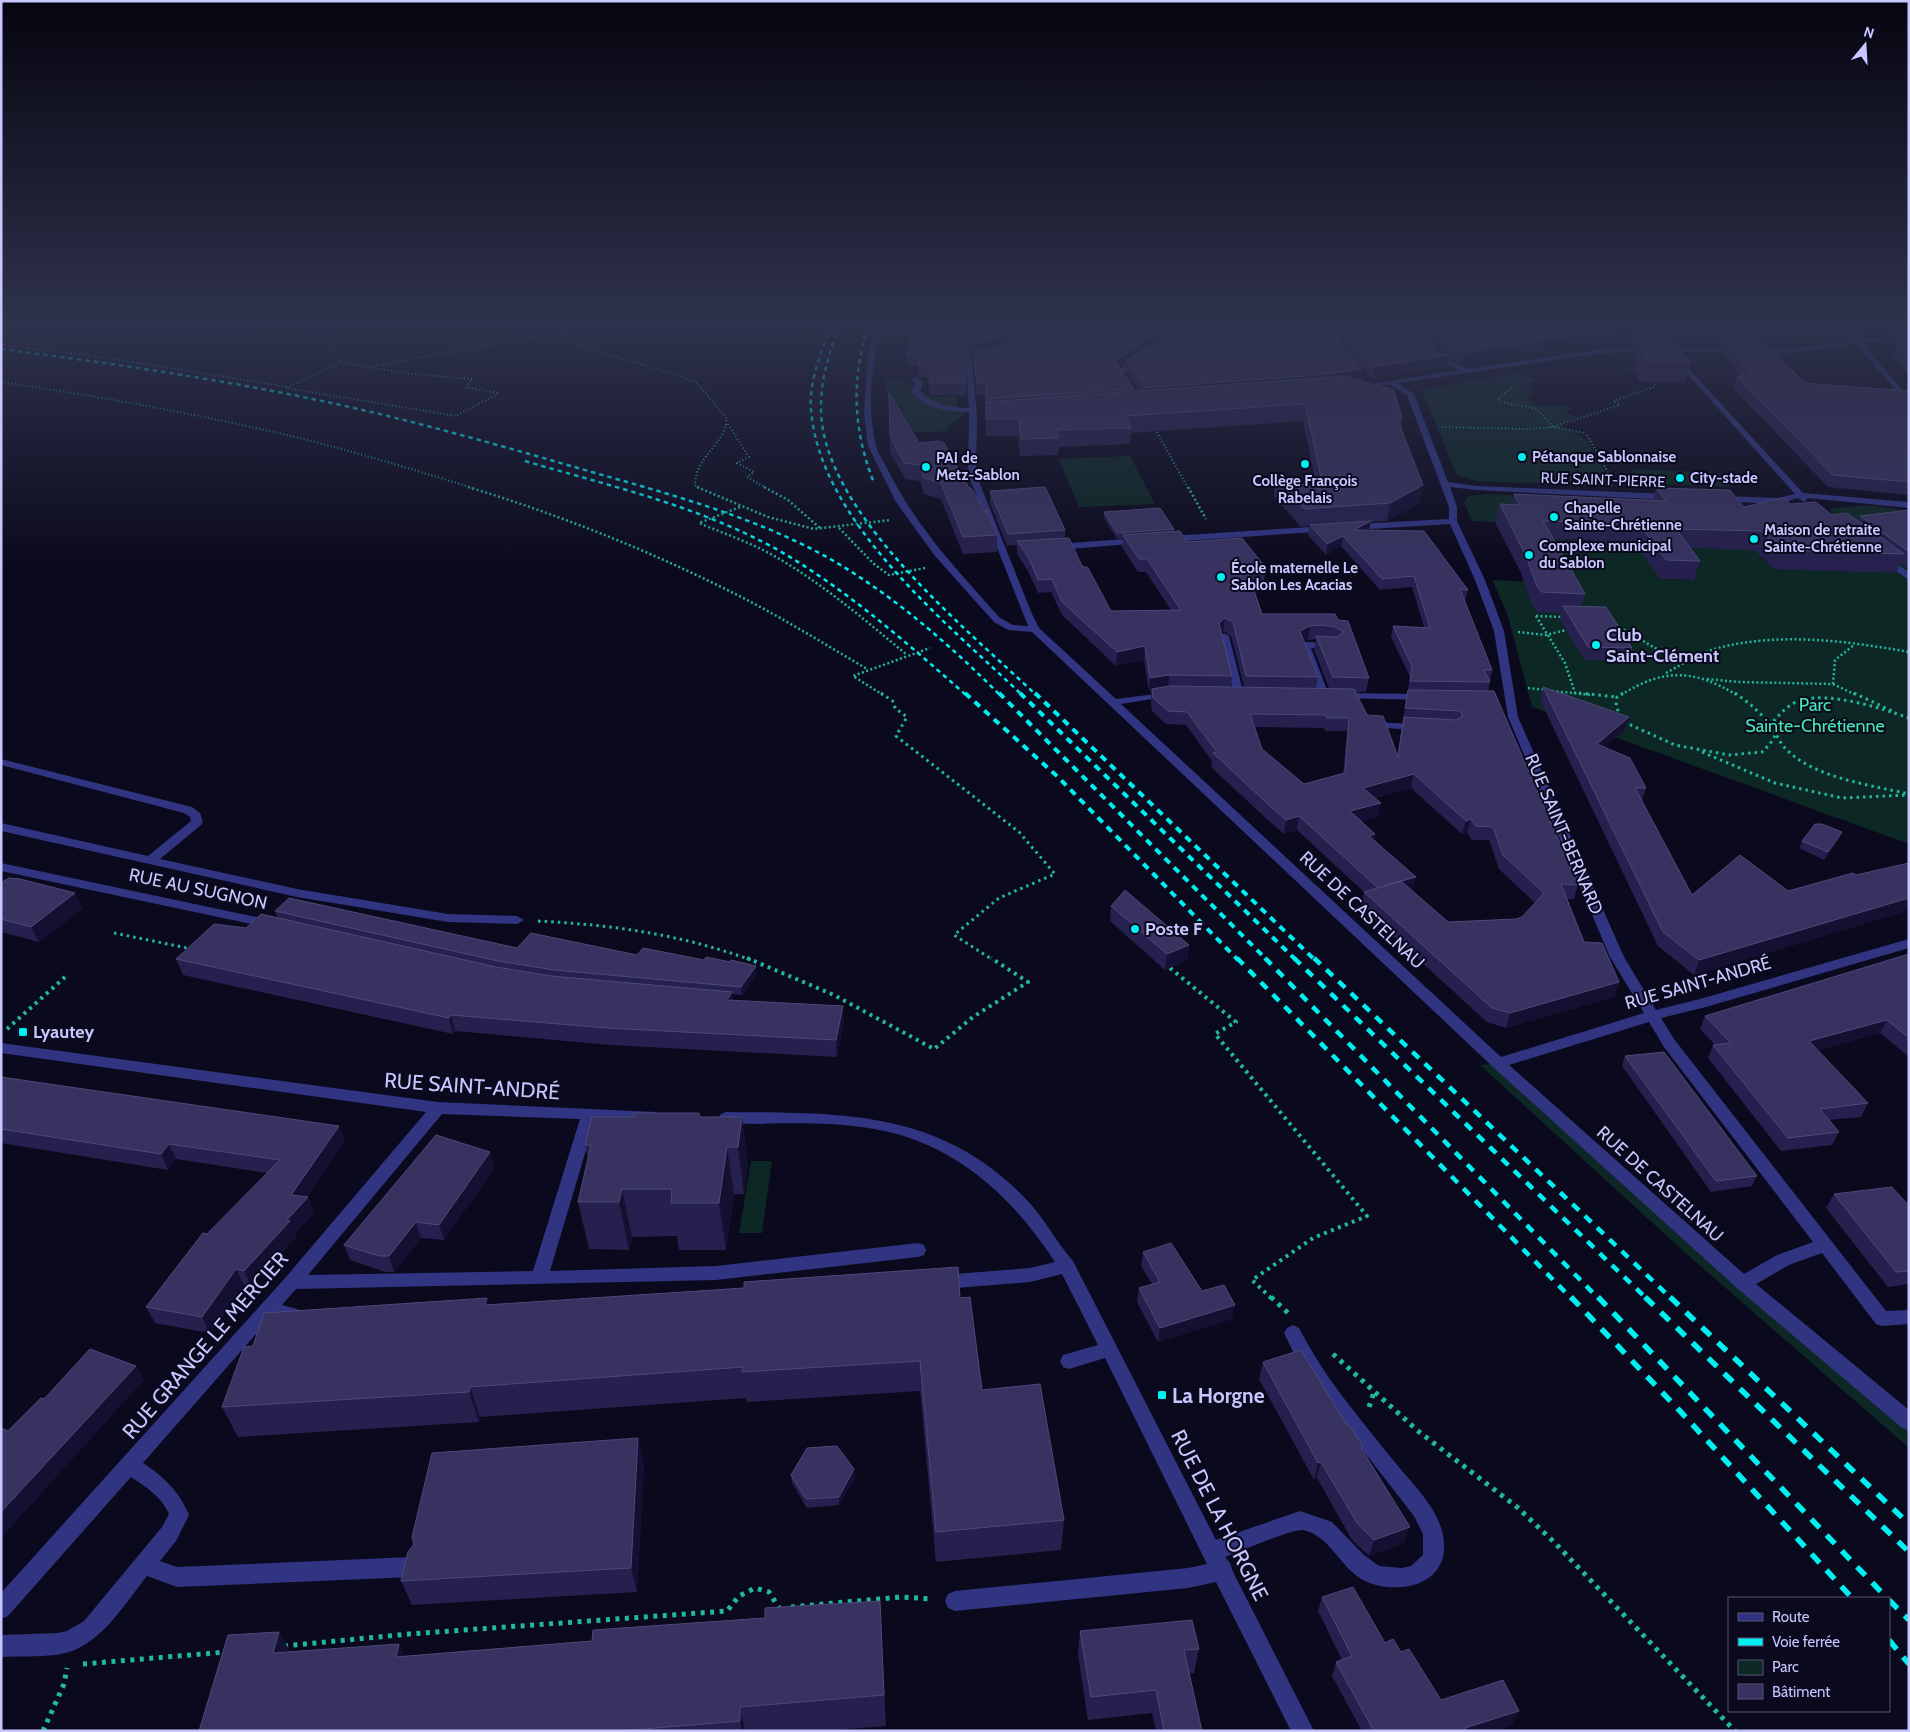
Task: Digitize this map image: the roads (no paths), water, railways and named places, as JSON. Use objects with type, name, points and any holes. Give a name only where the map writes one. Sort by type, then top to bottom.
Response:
[{"type":"street","points":[[868,407],[872,446],[900,502],[938,554],[997,620],[1011,628],[1035,629]]},
{"type":"street","points":[[939,407],[975,413]]},
{"type":"street","name":"RUE DE CASTELNAU","points":[[975,407],[972,474],[1027,614],[1035,629],[1498,1063],[1743,1283],[1909,1422]]},
{"type":"street","name":"RUE SAINT-BERNARD","points":[[1415,407],[1453,508],[1453,522],[1480,580],[1499,631],[1506,683],[1514,717],[1617,957],[1651,1016],[1669,1042],[1882,1319],[1909,1317]]},
{"type":"street","points":[[1720,407],[1799,495],[1812,505]]},
{"type":"street","name":"RUE SAINT-PIERRE","points":[[1445,484],[1477,488],[1674,497]]},
{"type":"street","points":[[1615,495],[1624,507]]},
{"type":"street","points":[[1714,498],[1778,501],[1799,495],[1909,505]]},
{"type":"street","points":[[1042,548],[1453,522]]},
{"type":"street","points":[[1002,551],[1016,550]]},
{"type":"street","points":[[1874,551],[1909,577]]},
{"type":"street","points":[[1224,636],[1239,695]]},
{"type":"street","points":[[1334,646],[1306,645],[1319,695],[1431,697]]},
{"type":"street","points":[[1114,702],[1177,694]]},
{"type":"street","points":[[1357,696],[1370,725],[1426,727]]},
{"type":"street","points":[[1495,698],[1509,699]]},
{"type":"street","points":[[1,762],[160,802],[188,810],[196,816],[197,822],[191,829],[149,862]]},
{"type":"street","points":[[1,827],[149,862],[297,893],[391,910],[448,918],[517,920]]},
{"type":"street","name":"RUE AU SUGNON","points":[[1,866],[280,926]]},
{"type":"street","name":"RUE SAINT-ANDRÉ","points":[[1498,1063],[1651,1016],[1700,1004],[1909,943]]},
{"type":"street","name":"RUE SAINT-ANDRÉ","points":[[1,1048],[438,1108],[666,1117]]},
{"type":"street","name":"RUE GRANGE LE MERCIER","points":[[1,1609],[292,1282],[438,1108]]},
{"type":"street","points":[[539,1278],[589,1115]]},
{"type":"street","name":"RUE DE LA HORGNE","points":[[713,1117],[837,1119],[894,1128],[916,1134],[940,1145],[978,1167],[1004,1187],[1029,1211],[1053,1243],[1083,1293],[1109,1349],[1223,1570],[1303,1731]]},
{"type":"street","points":[[1743,1283],[1783,1260],[1825,1245]]},
{"type":"street","points":[[292,1282],[716,1274],[918,1250]]},
{"type":"street","points":[[922,1284],[1030,1275],[1067,1266]]},
{"type":"street","points":[[267,1310],[290,1315],[310,1315]]},
{"type":"street","points":[[1212,1551],[1300,1520],[1326,1530],[1363,1568],[1377,1576],[1398,1579],[1419,1574],[1430,1566],[1434,1553],[1433,1533],[1421,1510],[1329,1394],[1305,1360],[1294,1326]]},
{"type":"street","points":[[1069,1361],[1109,1349]]},
{"type":"street","points":[[1,1646],[57,1644],[71,1640],[91,1628],[169,1534],[179,1515],[175,1501],[158,1484],[130,1465]]},
{"type":"street","points":[[145,1565],[177,1577],[412,1567]]},
{"type":"street","points":[[955,1601],[1188,1578],[1223,1570]]},
{"type":"railway","points":[[348,407],[484,441],[643,487],[708,506],[771,530],[832,560],[877,589],[941,639],[1000,695]]},
{"type":"railway","points":[[811,407],[820,451],[837,492],[862,530],[891,567],[924,602],[1022,695]]},
{"type":"railway","points":[[821,407],[827,446],[844,486],[870,526],[902,565],[937,602],[1036,695]]},
{"type":"railway","points":[[857,407],[862,444],[874,483]]},
{"type":"railway","points":[[525,461],[686,509],[717,521],[778,550],[852,599],[966,695]]},
{"type":"railway","points":[[965,693],[1058,777],[1238,960]]},
{"type":"railway","points":[[999,693],[1265,958]]},
{"type":"railway","points":[[1020,693],[1296,960]]},
{"type":"railway","points":[[1035,693],[1315,960]]},
{"type":"railway","points":[[1237,958],[1572,1299]]},
{"type":"railway","points":[[1265,958],[1599,1299]]},
{"type":"railway","points":[[1294,958],[1647,1299]]},
{"type":"railway","points":[[1314,958],[1672,1299]]},
{"type":"railway","points":[[1571,1297],[1680,1411],[1851,1597]]},
{"type":"railway","points":[[1598,1297],[1886,1597]]},
{"type":"railway","points":[[1645,1297],[1909,1552]]},
{"type":"railway","points":[[1670,1297],[1909,1524]]},
{"type":"railway","points":[[1890,1601],[1909,1620]]},
{"type":"railway","points":[[1890,1641],[1909,1664]]},
{"type":"place","name":"Pétanque Sablonnaise","points":[[1522,457]]},
{"type":"place","name":"Collège François Rabelais","points":[[1305,464]]},
{"type":"place","name":"PAI de Metz-Sablon","points":[[926,467]]},
{"type":"place","name":"City-stade","points":[[1680,478]]},
{"type":"place","name":"Chapelle Sainte-Chrétienne","points":[[1554,517]]},
{"type":"place","name":"Maison de retraite Sainte-Chrétienne","points":[[1754,539]]},
{"type":"place","name":"Complexe municipal du Sablon","points":[[1529,555]]},
{"type":"place","name":"École maternelle Le Sablon Les Acacias","points":[[1221,577]]},
{"type":"place","name":"Club Saint-Clément","points":[[1596,645]]},
{"type":"place","name":"Poste F","points":[[1135,929]]},
{"type":"place","name":"Lyautey","points":[[23,1032]]},
{"type":"place","name":"La Horgne","points":[[1162,1395]]},
{"type":"park label","name":"Parc Sainte-Chrétienne","points":[[1815,715]]}]
